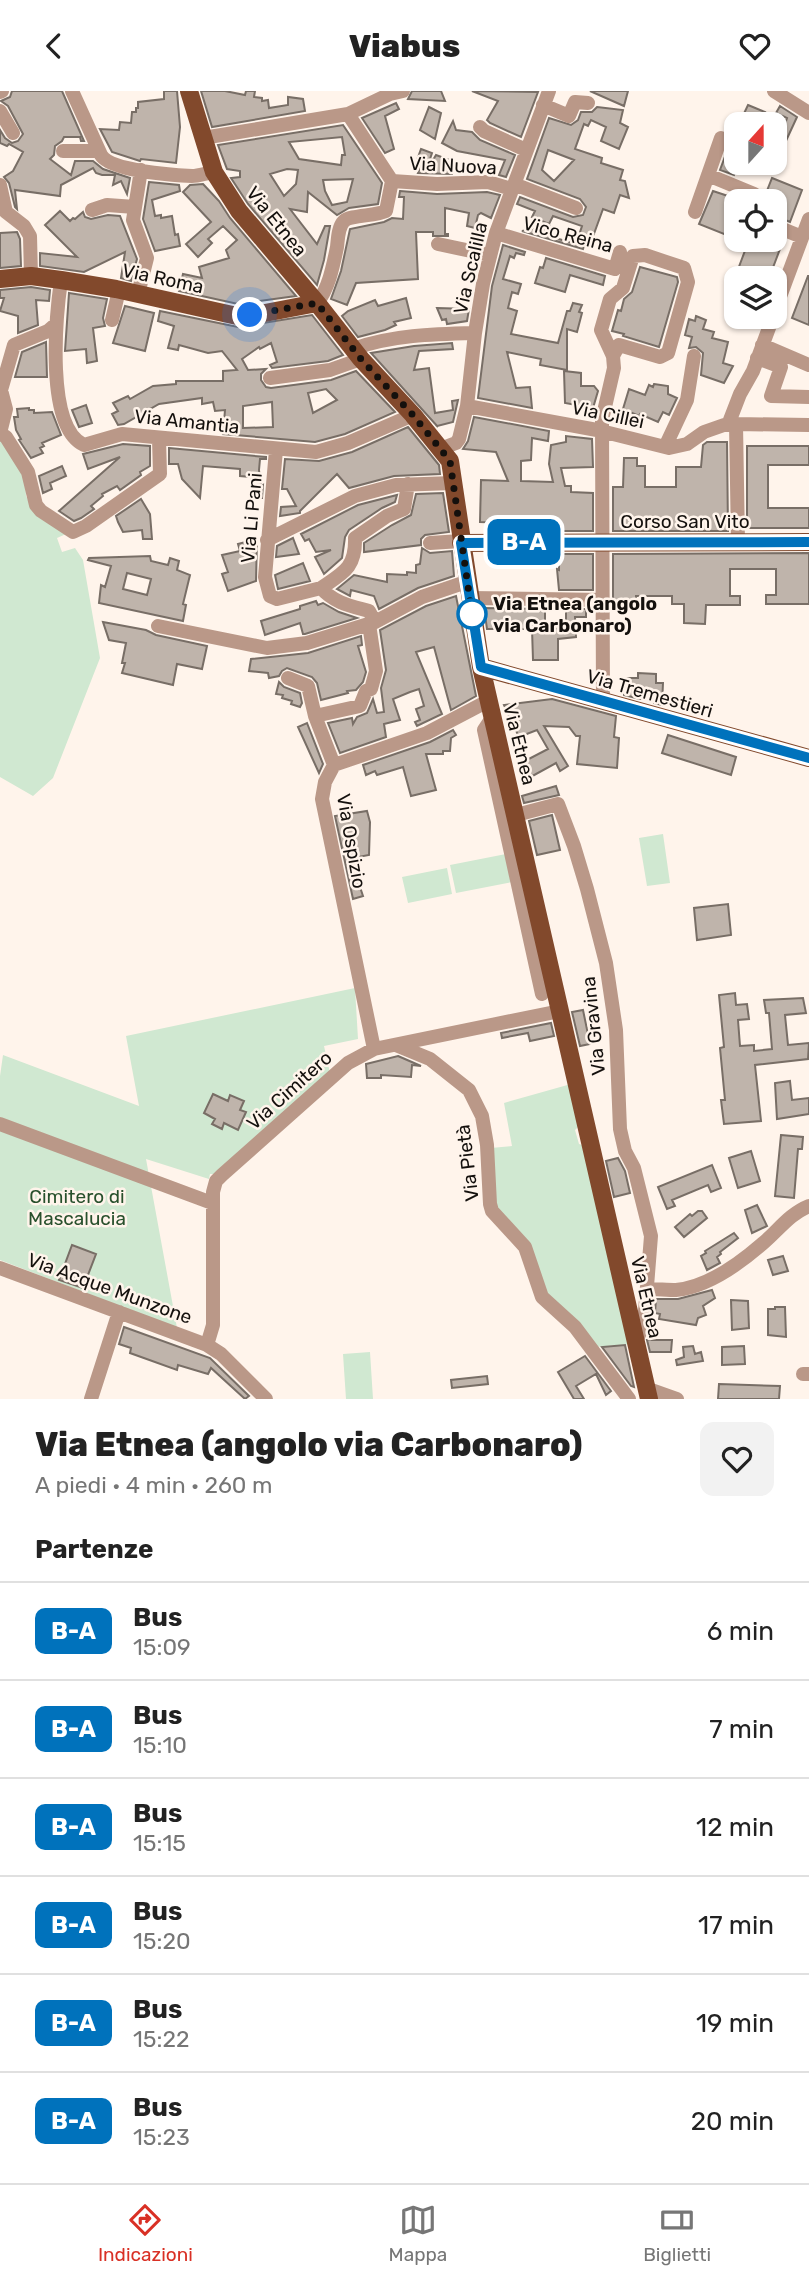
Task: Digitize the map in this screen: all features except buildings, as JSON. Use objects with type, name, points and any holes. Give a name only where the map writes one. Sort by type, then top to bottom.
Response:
[{"type":"main road","name":"Via Etnea","points":[[189,91],[214,172],[239,211],[450,461],[468,590],[497,762],[516,815],[520,864],[559,1011],[648,1393]]},
{"type":"main road","name":"Via Roma","points":[[0,279],[31,276],[61,280],[237,316],[317,303]]},
{"type":"main road","name":"Corso San Vito","points":[[461,542],[809,542]]},
{"type":"main road","name":"Via Tremestieri","points":[[481,667],[809,758]]},
{"type":"street","points":[[72,91],[103,160],[108,163],[194,176],[214,172]]},
{"type":"street","name":"Via Scalilla","points":[[440,449],[456,443],[459,439],[467,406],[475,333],[490,255],[512,186],[550,91]]},
{"type":"street","points":[[203,138],[348,114],[395,92]]},
{"type":"street","points":[[783,94],[809,113]]},
{"type":"street","points":[[543,105],[569,116],[575,102],[589,103]]},
{"type":"street","points":[[0,111],[13,133]]},
{"type":"street","points":[[317,303],[324,295],[344,221],[386,211],[392,181],[348,114]]},
{"type":"street","points":[[480,127],[526,150]]},
{"type":"street","points":[[695,212],[722,138]]},
{"type":"street","points":[[62,151],[99,151]]},
{"type":"street","points":[[138,294],[146,257],[133,220],[141,170]]},
{"type":"street","points":[[708,175],[742,189]]},
{"type":"street","name":"Via Nuova","points":[[392,181],[437,184],[488,182],[512,186],[576,208]]},
{"type":"street","points":[[0,185],[6,212],[24,226],[30,236],[31,276]]},
{"type":"street","points":[[92,210],[107,205],[135,207]]},
{"type":"street","points":[[787,271],[809,219]]},
{"type":"street","points":[[787,231],[802,237]]},
{"type":"street","name":"Vico Reina","points":[[496,233],[615,269],[620,252]]},
{"type":"street","points":[[438,244],[490,255]]},
{"type":"street","points":[[603,702],[602,420],[619,345],[660,357],[668,353],[688,282],[684,268],[645,255],[633,256],[623,288],[610,299],[601,330],[614,362]]},
{"type":"street","name":"Via Amantia","points":[[61,280],[56,324],[61,414],[68,432],[84,445],[122,434],[316,452],[348,443],[413,415]]},
{"type":"street","points":[[112,320],[119,290]]},
{"type":"street","points":[[56,324],[48,331],[14,345],[1,390],[6,409],[0,433],[6,437],[28,472],[36,505],[49,517],[73,531],[86,526],[160,474],[159,439]]},
{"type":"street","points":[[738,542],[735,424],[768,329]]},
{"type":"street","points":[[270,378],[330,370],[373,342],[475,333]]},
{"type":"street","points":[[665,447],[687,400],[694,356]]},
{"type":"street","points":[[757,358],[809,365]]},
{"type":"street","points":[[783,361],[771,396],[809,397]]},
{"type":"street","name":"Via Cillei","points":[[467,406],[665,447],[678,447],[704,432],[735,424]]},
{"type":"street","points":[[735,424],[809,425]]},
{"type":"street","name":"Via Li Pani","points":[[276,450],[265,577],[270,596],[277,599],[321,588]]},
{"type":"street","points":[[267,540],[355,496],[408,484],[453,482]]},
{"type":"street","points":[[315,716],[360,706],[366,691],[371,689],[376,671],[369,611],[329,597],[321,588],[350,567],[355,552],[355,538],[387,516],[404,509],[408,484]]},
{"type":"street","points":[[430,543],[461,542]]},
{"type":"street","points":[[158,626],[267,648],[307,643],[372,623],[422,597],[468,590],[603,600]]},
{"type":"street","points":[[288,678],[308,686],[315,716],[334,765],[490,709]]},
{"type":"street","points":[[497,762],[520,864],[542,994]]},
{"type":"street","name":"Via Ospizio","points":[[334,765],[324,782],[322,799],[374,1049]]},
{"type":"street","name":"Via Gravina","points":[[516,815],[558,804],[587,889],[606,963],[616,1030],[620,1129],[625,1151],[634,1168],[651,1236],[648,1289]]},
{"type":"street","name":"Via Cimitero","points":[[207,1345],[213,1325],[212,1203],[216,1181],[222,1175],[348,1063],[374,1049],[559,1011]]},
{"type":"street","name":"Via Pietà","points":[[396,1045],[430,1059],[469,1090],[482,1116],[492,1211],[526,1247],[542,1297],[575,1327],[629,1399]]},
{"type":"street","points":[[0,1124],[212,1203]]},
{"type":"street","points":[[636,1341],[644,1324],[648,1289],[676,1290],[720,1275],[763,1244],[790,1216],[809,1206]]},
{"type":"street","name":"Via Acque Munzone","points":[[0,1268],[207,1345],[221,1354],[266,1399]]},
{"type":"street","points":[[91,1399],[118,1312]]},
{"type":"street","points":[[648,1393],[677,1399]]},
{"type":"green space","points":[[0,439],[25,476],[26,496],[35,513],[66,534],[57,538],[62,552],[75,548],[83,560],[100,658],[53,778],[33,796],[0,777]]},
{"type":"green space","points":[[663,834],[670,883],[647,886],[639,838]]},
{"type":"green space","points":[[506,854],[512,882],[456,893],[450,865]]},
{"type":"green space","points":[[447,868],[452,894],[408,903],[402,877]]},
{"type":"green space","name":"Cimitero di Mascalucia","points":[[355,988],[358,1039],[324,1046],[330,1073],[214,1174],[210,1174],[209,1179],[146,1159],[177,1328],[0,1260],[0,1076],[3,1055],[139,1106],[126,1036]]},
{"type":"green space","points":[[571,1084],[580,1125],[575,1130],[579,1144],[585,1146],[632,1344],[595,1347],[550,1300],[496,1209],[491,1148],[512,1146],[504,1103]]},
{"type":"green space","points":[[370,1352],[373,1399],[346,1399],[343,1354]]},
{"type":"bus line","name":"B-A","points":[[809,542],[461,543],[481,667],[809,758]]},
{"type":"place","name":"Via Etnea (angolo via Carbonaro)","points":[[472,614]]},
{"type":"route","points":[[250,315],[317,303],[361,359],[413,415],[450,461],[472,614]]}]
